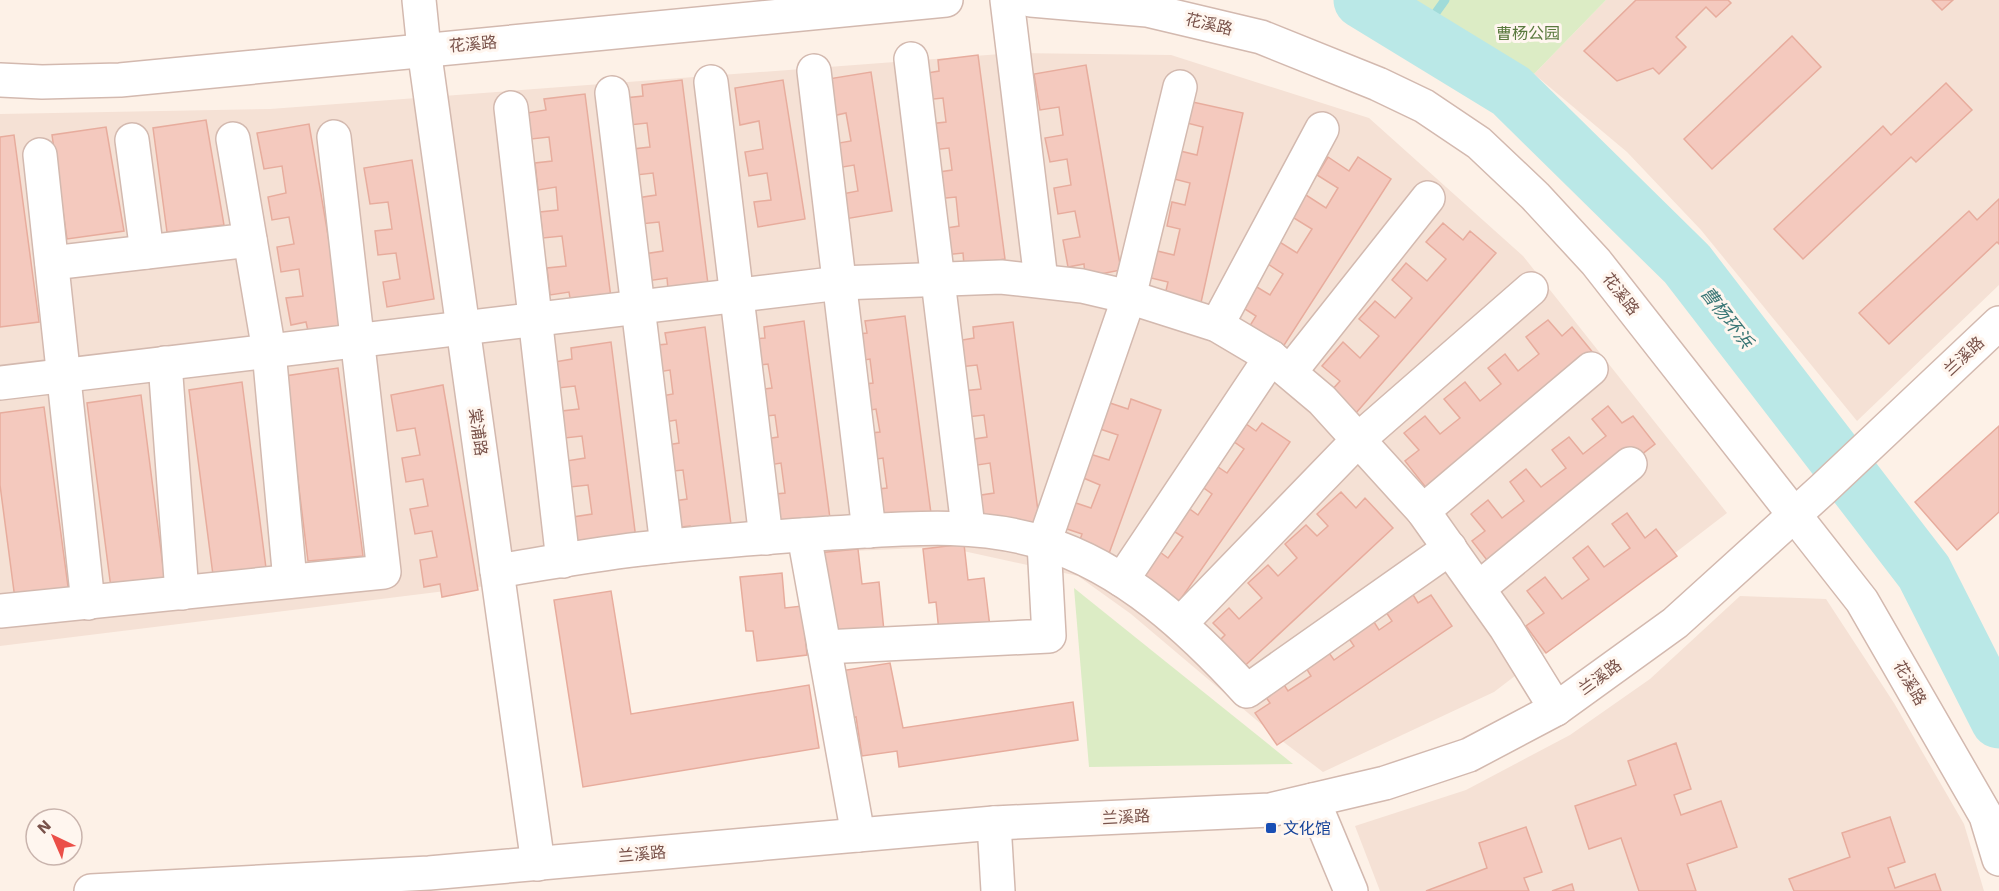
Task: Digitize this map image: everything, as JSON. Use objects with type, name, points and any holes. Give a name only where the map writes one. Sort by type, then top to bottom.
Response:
[{"type":"street","name":"棠浦路","points":[[419,0],[538,864]]},
{"type":"street","name":"花溪路","points":[[0,80],[42,82],[120,80],[945,0]]},
{"type":"street","points":[[1007,0],[1041,280]]},
{"type":"street","name":"花溪路","points":[[1031,0],[1147,10],[1260,37],[1378,84],[1424,106],[1479,143],[1535,196],[1596,262],[1793,516],[1862,601],[1986,816],[1999,859]]},
{"type":"street","points":[[912,59],[968,527]]},
{"type":"street","points":[[814,71],[869,531]]},
{"type":"street","points":[[711,82],[766,538]]},
{"type":"street","points":[[824,646],[1049,636],[1044,543],[1129,297],[1180,87]]},
{"type":"street","points":[[612,93],[667,546]]},
{"type":"street","points":[[511,108],[563,561]]},
{"type":"street","points":[[1217,325],[1322,129]]},
{"type":"street","points":[[0,611],[384,572],[334,137]]},
{"type":"street","points":[[233,139],[269,351],[290,581]]},
{"type":"street","points":[[132,140],[147,252]]},
{"type":"street","points":[[40,155],[88,603]]},
{"type":"street","points":[[1122,580],[1280,364],[1428,198]]},
{"type":"street","points":[[52,263],[250,240]]},
{"type":"street","points":[[0,383],[638,305],[840,283],[1001,277],[1041,280],[1129,297],[1217,325],[1280,364],[1359,439],[1423,511],[1450,548],[1506,628],[1556,709]]},
{"type":"street","points":[[1180,624],[1359,439],[1531,289]]},
{"type":"street","name":"兰溪路","points":[[91,891],[429,873],[994,823],[1270,810],[1385,783],[1469,755],[1556,709],[1675,622],[1823,489],[1999,323]]},
{"type":"street","points":[[165,363],[183,593]]},
{"type":"street","points":[[1423,511],[1591,369]]},
{"type":"street","points":[[1479,588],[1630,464]]},
{"type":"street","points":[[497,571],[667,546],[804,535],[968,527],[1044,543],[1088,561],[1122,580],[1180,624],[1247,691],[1450,548]]},
{"type":"street","points":[[804,535],[858,835]]},
{"type":"street","points":[[1313,800],[1350,891]]},
{"type":"street","points":[[994,823],[998,891]]},
{"type":"shaded area","points":[[1606,0],[1999,0],[1999,285],[1857,421],[1701,230],[1627,152],[1534,74]]},
{"type":"shaded area","points":[[1014,53],[1171,55],[1369,118],[1523,256],[1727,513],[1494,692],[1323,772],[1273,734],[1131,614],[1078,576],[945,547],[729,556],[0,646],[0,114],[270,109]]},
{"type":"shaded area","points":[[1740,596],[1826,599],[1894,703],[1964,824],[1984,891],[1380,891],[1355,826],[1466,790],[1570,735],[1650,679]]},
{"type":"green space","name":"曹杨公园","points":[[1395,0],[1606,0],[1534,74]]},
{"type":"green space","points":[[1074,588],[1293,764],[1089,767]]},
{"type":"building","points":[[1636,0],[1728,0],[1731,3],[1716,17],[1706,7],[1676,37],[1686,47],[1659,74],[1653,68],[1617,81],[1584,51]]},
{"type":"building","points":[[1932,0],[1953,0],[1942,10]]},
{"type":"building","points":[[1792,36],[1821,67],[1712,169],[1684,139]]},
{"type":"building","points":[[978,55],[1005,259],[964,265],[963,253],[944,255],[940,229],[959,226],[956,197],[936,199],[933,173],[952,170],[949,148],[932,150],[929,124],[946,122],[943,98],[924,100],[921,74],[939,71],[938,60]]},
{"type":"building","points":[[1086,65],[1121,270],[1085,277],[1084,264],[1068,267],[1063,240],[1080,237],[1075,211],[1058,214],[1054,188],[1071,185],[1067,159],[1050,162],[1045,138],[1063,135],[1059,107],[1040,110],[1034,74]]},
{"type":"building","points":[[871,72],[892,211],[845,219],[842,194],[858,191],[854,165],[837,168],[833,144],[851,141],[846,113],[828,117],[822,80]]},
{"type":"building","points":[[682,80],[708,284],[668,289],[667,278],[647,281],[644,254],[663,251],[659,222],[640,224],[637,198],[656,195],[653,173],[636,175],[633,149],[650,147],[647,123],[629,125],[625,98],[643,96],[642,85]]},
{"type":"building","points":[[783,80],[805,219],[758,227],[754,202],[771,200],[767,173],[749,176],[745,152],[763,149],[759,121],[740,125],[735,88]]},
{"type":"building","points":[[1946,83],[1972,110],[1916,162],[1911,157],[1803,259],[1774,229],[1883,126],[1891,135]]},
{"type":"building","points":[[585,94],[611,298],[571,304],[569,292],[550,295],[547,268],[566,266],[562,236],[543,238],[540,212],[558,210],[556,187],[538,190],[535,163],[552,161],[549,137],[531,139],[527,113],[546,110],[544,99]]},
{"type":"building","points":[[1188,101],[1243,113],[1200,307],[1164,299],[1168,282],[1147,277],[1153,250],[1174,255],[1180,229],[1167,226],[1172,202],[1185,205],[1190,183],[1174,179],[1180,151],[1197,155],[1203,127],[1183,122]]},
{"type":"building","points":[[206,120],[224,225],[167,232],[153,128]]},
{"type":"building","points":[[309,124],[344,329],[309,335],[306,322],[291,325],[286,298],[303,296],[299,269],[281,272],[277,247],[294,244],[289,217],[272,220],[268,197],[286,193],[282,166],[264,169],[257,133]]},
{"type":"building","points":[[106,127],[124,231],[67,239],[52,135]]},
{"type":"building","points":[[14,135],[39,322],[0,327],[0,137]]},
{"type":"building","points":[[1328,157],[1349,171],[1358,157],[1391,179],[1279,353],[1246,332],[1256,316],[1234,302],[1247,281],[1270,295],[1283,274],[1262,260],[1275,239],[1297,253],[1312,229],[1289,215],[1303,193],[1326,208],[1338,188],[1317,175]]},
{"type":"building","points":[[412,160],[434,299],[387,307],[383,282],[400,279],[396,253],[378,255],[375,231],[392,229],[388,202],[370,204],[364,168]]},
{"type":"building","points":[[1999,199],[1999,244],[1997,242],[1889,344],[1859,313],[1969,211],[1977,220]]},
{"type":"building","points":[[1443,223],[1463,240],[1470,231],[1496,253],[1356,413],[1331,391],[1340,381],[1322,366],[1343,342],[1360,358],[1379,336],[1359,319],[1375,301],[1395,318],[1412,298],[1392,280],[1406,263],[1427,281],[1446,259],[1426,242]]},
{"type":"building","points":[[905,316],[932,521],[871,517],[868,490],[887,488],[883,458],[864,461],[860,434],[880,432],[876,409],[859,412],[856,385],[873,383],[870,359],[852,362],[849,335],[867,333],[865,321]]},
{"type":"building","points":[[1548,320],[1562,336],[1572,327],[1594,354],[1427,489],[1405,461],[1419,450],[1404,433],[1425,416],[1440,434],[1460,418],[1444,399],[1465,382],[1480,401],[1501,384],[1488,368],[1505,354],[1518,371],[1539,354],[1526,337]]},
{"type":"building","points":[[804,321],[831,526],[790,531],[789,519],[769,522],[766,495],[785,493],[781,463],[763,466],[759,440],[778,437],[775,415],[758,417],[755,390],[772,388],[768,364],[750,366],[747,340],[765,338],[764,327]]},
{"type":"building","points":[[1013,322],[1040,526],[978,522],[975,496],[994,493],[990,463],[971,466],[968,440],[987,437],[984,415],[967,417],[963,391],[981,389],[977,365],[959,367],[956,341],[974,338],[973,327]]},
{"type":"building","points":[[705,327],[732,532],[691,538],[690,526],[671,528],[668,502],[687,499],[683,470],[664,472],[660,446],[679,443],[676,420],[659,423],[656,397],[673,394],[670,370],[652,373],[649,346],[667,344],[665,333]]},
{"type":"building","points":[[611,342],[637,547],[576,543],[573,517],[592,514],[588,485],[570,487],[566,461],[585,458],[582,436],[565,438],[562,411],[579,409],[575,386],[558,388],[554,362],[572,359],[571,348]]},
{"type":"building","points":[[338,368],[363,556],[308,561],[285,376]]},
{"type":"building","points":[[242,382],[266,568],[213,575],[189,390]]},
{"type":"building","points":[[443,385],[478,590],[442,597],[440,584],[424,587],[420,560],[437,557],[432,531],[415,534],[410,509],[428,506],[423,479],[406,482],[402,458],[420,455],[415,428],[397,431],[391,395]]},
{"type":"building","points":[[141,395],[165,582],[111,588],[87,403]]},
{"type":"building","points":[[1131,399],[1161,410],[1107,559],[1077,548],[1082,534],[1058,526],[1067,500],[1091,508],[1100,485],[1081,477],[1090,454],[1109,460],[1118,435],[1100,429],[1110,403],[1128,409]]},
{"type":"building","points":[[1608,406],[1622,423],[1633,416],[1655,444],[1494,569],[1472,541],[1485,531],[1471,514],[1488,500],[1502,518],[1524,501],[1510,482],[1526,469],[1541,487],[1566,468],[1552,450],[1569,437],[1583,454],[1606,436],[1592,419]]},
{"type":"building","points":[[44,407],[69,594],[15,599],[0,485],[0,413]]},
{"type":"building","points":[[1238,418],[1256,431],[1262,423],[1290,442],[1171,613],[1143,594],[1152,581],[1133,567],[1149,544],[1168,558],[1183,537],[1164,525],[1180,502],[1198,515],[1212,494],[1194,481],[1209,461],[1227,473],[1244,449],[1226,436]]},
{"type":"building","points":[[1999,426],[1999,512],[1957,550],[1915,502]]},
{"type":"building","points":[[1341,492],[1356,508],[1365,498],[1393,528],[1236,674],[1212,648],[1225,635],[1213,623],[1229,608],[1239,619],[1262,598],[1248,583],[1268,565],[1278,576],[1297,558],[1285,544],[1306,525],[1317,536],[1328,526],[1317,514]]},
{"type":"building","points":[[1627,513],[1645,538],[1656,529],[1677,556],[1546,653],[1526,626],[1544,613],[1527,591],[1545,577],[1562,599],[1589,579],[1573,558],[1588,546],[1604,567],[1630,548],[1612,524]]},
{"type":"building","points":[[964,544],[968,580],[984,578],[990,627],[939,632],[936,602],[929,603],[923,549]]},
{"type":"building","points":[[858,549],[862,584],[879,582],[884,631],[833,637],[817,553]]},
{"type":"building","points":[[782,573],[785,608],[802,606],[807,655],[757,661],[753,631],[746,631],[740,577]]},
{"type":"building","points":[[1409,588],[1418,603],[1431,595],[1452,626],[1277,745],[1255,713],[1270,703],[1261,690],[1279,677],[1288,691],[1311,676],[1300,658],[1322,643],[1334,660],[1354,646],[1344,631],[1369,614],[1379,630],[1392,621],[1382,606]]},
{"type":"building","points":[[611,591],[631,714],[809,685],[819,748],[583,787],[554,600]]},
{"type":"building","points":[[890,663],[903,728],[1073,702],[1078,740],[899,767],[897,751],[862,756],[856,717],[847,719],[840,671]]},
{"type":"building","points":[[1676,743],[1691,789],[1674,795],[1681,815],[1721,801],[1737,847],[1687,864],[1696,891],[1639,891],[1621,838],[1589,849],[1575,806],[1636,785],[1628,761]]},
{"type":"building","points":[[1890,817],[1905,862],[1888,868],[1895,888],[1935,874],[1941,891],[1794,891],[1789,879],[1850,857],[1842,833]]},
{"type":"building","points":[[1526,827],[1542,872],[1524,878],[1529,891],[1426,891],[1487,868],[1479,843]]},
{"type":"building","points":[[1572,884],[1574,891],[1552,891]]},
{"type":"waterway","name":"曹杨环浜","points":[[1362,0],[1511,91],[1687,264],[1924,572],[1999,720]]},
{"type":"waterway","points":[[1420,35],[1445,0]]},
{"type":"place","name":"文化馆","points":[[1271,828]]}]
